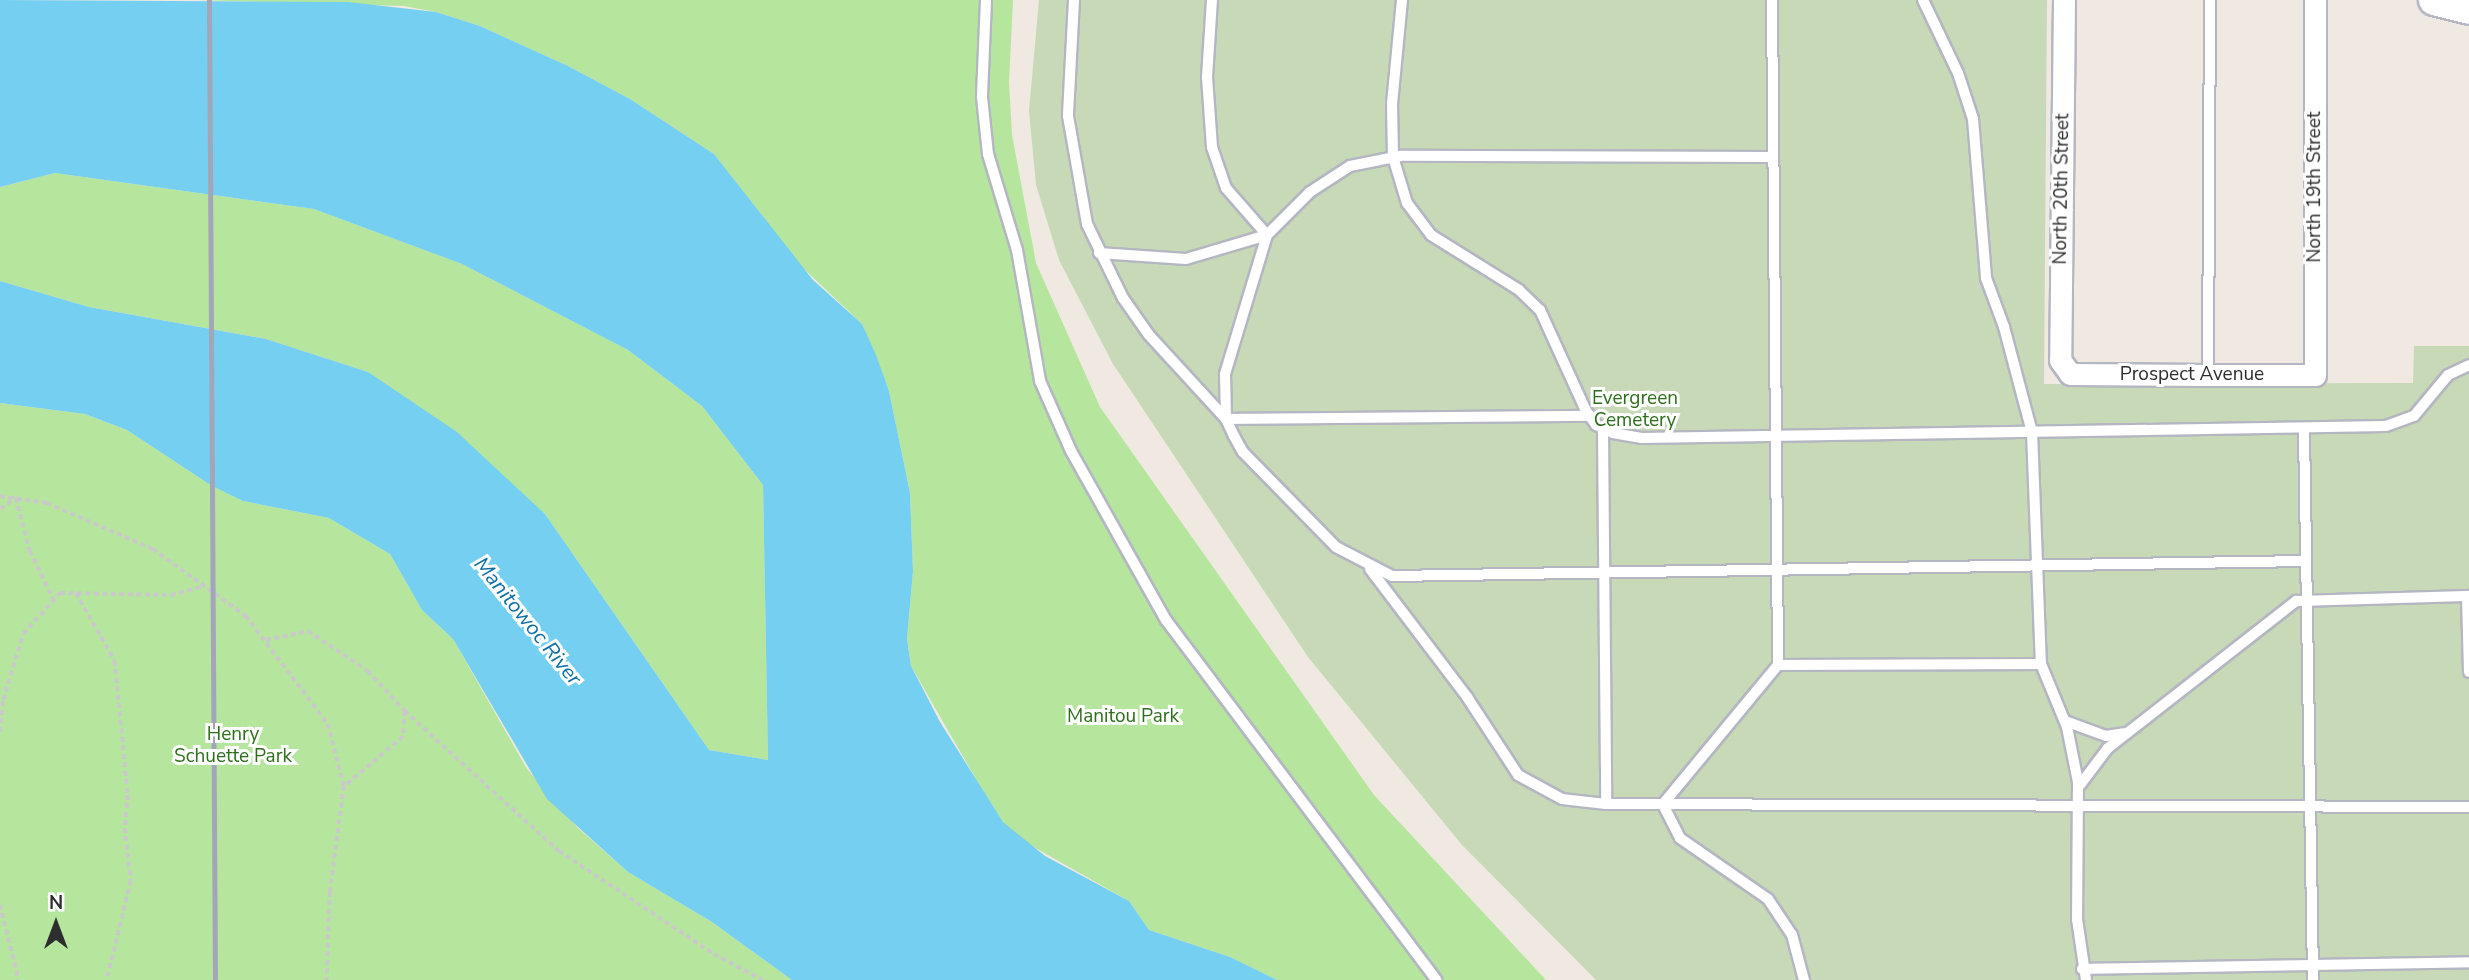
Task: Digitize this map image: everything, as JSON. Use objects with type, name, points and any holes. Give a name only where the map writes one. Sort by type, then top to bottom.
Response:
[{"type":"street","name":"North 20th Street","points":[[2064,0],[2060,360],[2070,374]]},
{"type":"street","name":"North 19th Street","points":[[2315,0],[2315,375]]},
{"type":"street","points":[[2434,0],[2469,9]]},
{"type":"street","name":"Prospect Avenue","points":[[2070,374],[2315,375]]},
{"type":"lane","points":[[986,0],[982,97],[988,154],[1017,250],[1040,381],[1071,451],[1166,620],[1436,980]]},
{"type":"lane","points":[[1074,0],[1068,116],[1079,194],[1099,253],[1149,335],[1226,419],[1243,452],[1336,547],[1368,568],[1392,576],[1418,577],[1776,567],[2305,561]]},
{"type":"lane","points":[[1212,0],[1207,77],[1212,147],[1226,188],[1267,235]]},
{"type":"lane","points":[[1402,0],[1392,104],[1393,157],[1407,203],[1431,235],[1518,290],[1540,310],[1590,416],[1603,429],[1642,438],[2304,429],[2400,422],[2427,404],[2448,375],[2469,365]]},
{"type":"lane","points":[[1663,804],[1778,665],[1773,436],[1772,0]]},
{"type":"lane","points":[[1923,0],[1958,73],[1973,119],[1986,278],[2004,327],[2032,432],[2041,664],[2065,721],[2079,788],[2077,919],[2084,975],[2312,965],[2469,962]]},
{"type":"lane","points":[[2208,375],[2210,0]]},
{"type":"lane","points":[[1226,419],[1225,374],[1267,235],[1294,205],[1329,178],[1366,160],[1393,157],[1772,157]]},
{"type":"lane","points":[[1099,253],[1202,257],[1267,235]]},
{"type":"lane","points":[[1226,419],[1590,416]]},
{"type":"lane","points":[[1603,429],[1606,804]]},
{"type":"lane","points":[[2304,429],[2306,807],[2313,980]]},
{"type":"lane","points":[[1368,568],[1467,697],[1518,775],[1562,799],[1606,804],[2469,807]]},
{"type":"lane","points":[[2079,788],[2094,763],[2130,731],[2281,611],[2306,598],[2468,596],[2469,672]]},
{"type":"lane","points":[[1778,665],[2041,664]]},
{"type":"lane","points":[[2065,721],[2106,736],[2130,731]]},
{"type":"lane","points":[[1663,804],[1680,838],[1768,899],[1791,936],[1804,980]]},
{"type":"path","points":[[0,496],[47,503],[153,549],[246,616],[328,724],[344,786],[330,892],[327,980]]},
{"type":"path","points":[[0,509],[16,498]]},
{"type":"path","points":[[16,498],[30,551],[54,600]]},
{"type":"path","points":[[0,732],[4,700],[23,634],[60,593],[171,595],[204,586]]},
{"type":"path","points":[[76,593],[115,662],[128,795],[125,828],[131,881],[107,980]]},
{"type":"path","points":[[266,640],[308,631],[368,671],[405,711],[559,851],[714,954],[763,980]]},
{"type":"path","points":[[344,786],[402,737],[405,711]]},
{"type":"path","points":[[0,905],[19,980]]},
{"type":"green space","name":"Manitou Park","points":[[198,0],[1013,0],[1009,82],[1012,135],[1036,263],[1100,407],[1374,795],[1546,980],[1277,980],[1230,957],[1149,930],[1129,901],[1025,842],[1003,822],[984,793],[911,666],[907,639],[913,571],[910,493],[889,391],[862,324],[801,266],[714,154],[630,99],[568,66],[480,26],[436,12],[404,6]]},
{"type":"green space","name":"Evergreen Cemetery","points":[[1039,0],[2047,0],[2044,384],[2413,383],[2414,346],[2469,346],[2469,980],[1596,980],[1462,845],[1308,657],[1113,364],[1059,260],[1036,185],[1029,111]]},
{"type":"green space","points":[[55,173],[314,209],[462,264],[628,350],[702,406],[763,485],[768,760],[709,750],[545,514],[368,372],[266,339],[89,307],[0,281],[0,187]]},
{"type":"green space","name":"Henry Schuette Park","points":[[0,403],[85,414],[127,430],[212,486],[243,501],[329,518],[390,554],[422,610],[453,639],[527,769],[577,827],[628,872],[712,922],[792,980],[0,980]]},
{"type":"water","name":"Manitowoc River","points":[[0,0],[348,2],[436,12],[480,26],[568,66],[630,99],[714,154],[813,280],[862,324],[876,355],[889,391],[910,493],[913,571],[907,639],[911,666],[940,722],[1003,822],[1045,856],[1129,901],[1149,930],[1230,957],[1277,980],[792,980],[712,922],[628,872],[547,799],[453,639],[422,610],[390,554],[329,518],[243,501],[212,486],[127,430],[85,414],[0,403],[0,281],[89,307],[266,339],[368,372],[457,432],[545,514],[709,750],[768,760],[763,485],[702,406],[628,350],[462,264],[314,209],[55,173],[0,187]]},
{"type":"railway","points":[[209,0],[215,980]]}]
